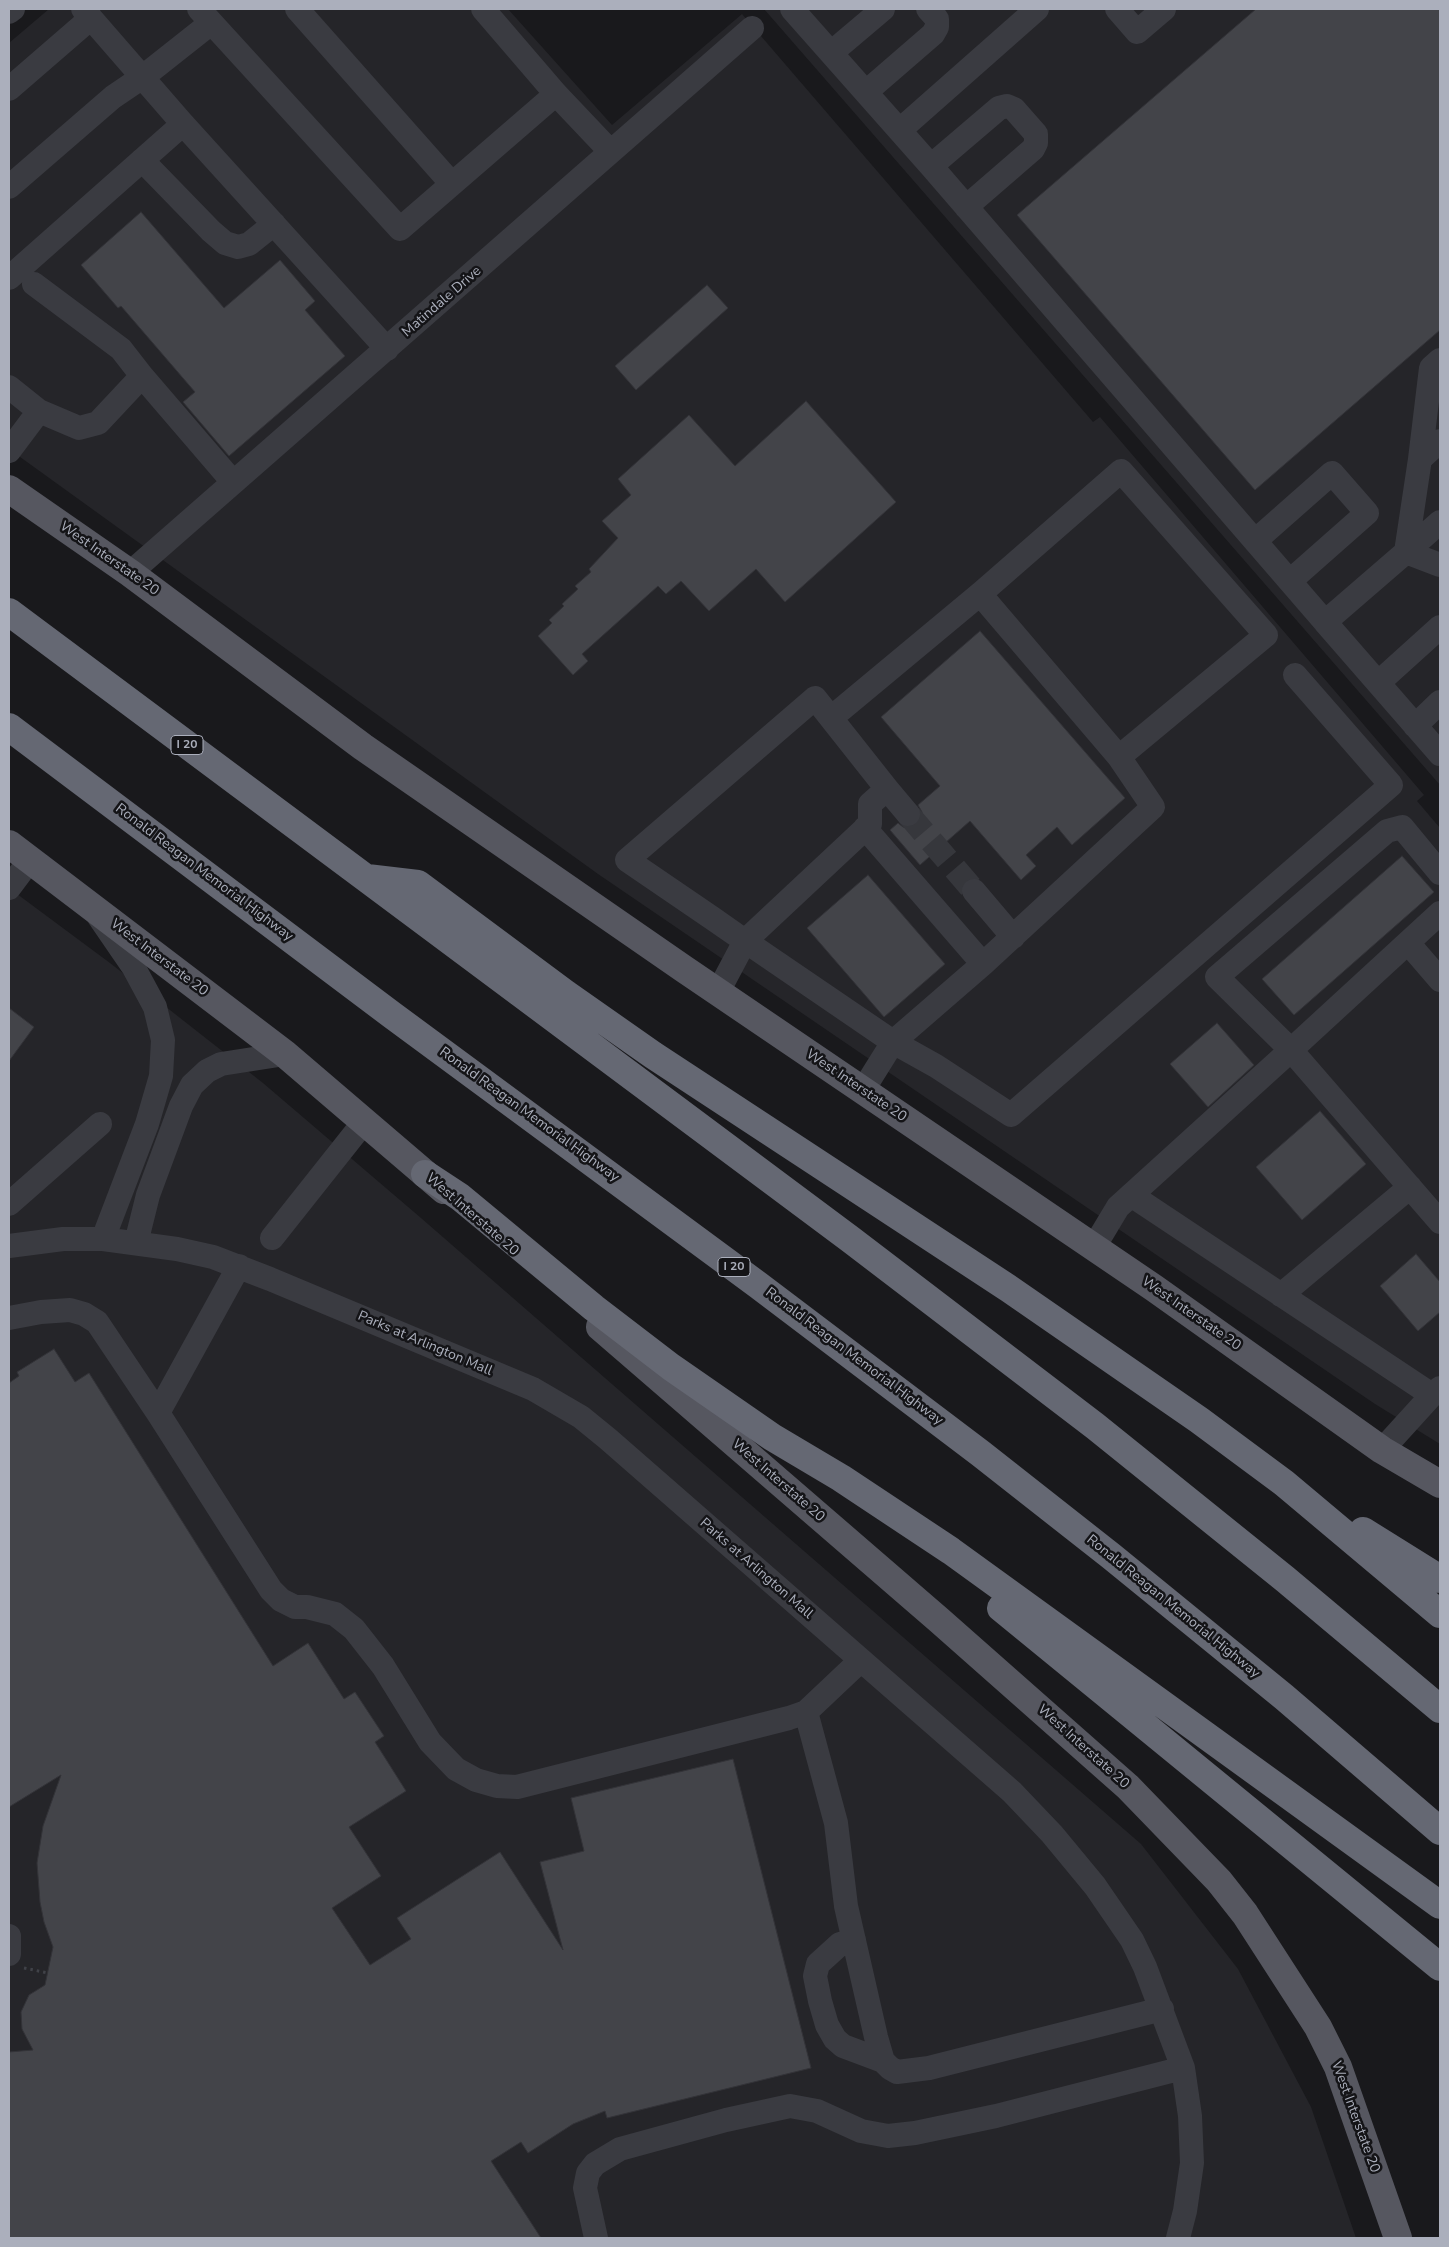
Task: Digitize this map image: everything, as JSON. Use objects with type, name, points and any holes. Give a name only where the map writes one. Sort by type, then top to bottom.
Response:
[{"type":"highway","name":"I 20","points":[[9,612],[850,1239],[1095,1426],[1285,1579],[1440,1709]]},
{"type":"highway","name":"Ronald Reagan Memorial Highway","points":[[9,727],[392,1015],[634,1192],[980,1453],[1111,1556],[1284,1697],[1440,1831]]},
{"type":"highway","points":[[365,877],[418,884],[652,1056],[1008,1288],[1199,1420],[1284,1483],[1440,1614]]},
{"type":"highway","points":[[425,1174],[460,1197],[594,1308],[671,1367],[772,1436],[841,1478],[951,1551],[1440,1905]]},
{"type":"highway","points":[[772,1436],[841,1492],[934,1556],[1016,1620],[1440,1967]]},
{"type":"highway","points":[[1284,1483],[1440,1579]]},
{"type":"main road","name":"West Interstate 20","points":[[9,489],[130,573],[363,747],[1094,1248],[1382,1450],[1440,1484]]},
{"type":"main road","name":"West Interstate 20","points":[[19,852],[285,1054],[939,1620],[1128,1787],[1219,1881],[1250,1922],[1318,2028],[1334,2059],[1398,2238]]},
{"type":"street","points":[[9,12],[13,9]]},
{"type":"street","points":[[297,9],[452,184]]},
{"type":"street","points":[[483,9],[556,94],[610,152]]},
{"type":"street","points":[[792,9],[900,130],[1440,754]]},
{"type":"street","points":[[831,52],[883,9]]},
{"type":"street","points":[[866,92],[933,34],[937,26],[937,19],[928,9]]},
{"type":"street","points":[[900,130],[1037,9]]},
{"type":"street","points":[[1117,9],[1137,32],[1164,9]]},
{"type":"street","points":[[9,89],[87,14],[387,349]]},
{"type":"street","points":[[9,187],[113,97],[144,76],[205,16],[400,229],[556,94]]},
{"type":"street","name":"Matindale Drive","points":[[130,573],[752,28]]},
{"type":"street","points":[[931,166],[999,108],[1007,106],[1014,109],[1020,115],[1036,134],[1036,143],[1033,149],[966,207]]},
{"type":"street","points":[[9,278],[184,124]]},
{"type":"street","points":[[142,160],[211,231],[226,242],[238,247],[249,244],[274,224]]},
{"type":"street","points":[[34,284],[121,350],[233,482]]},
{"type":"street","points":[[1406,552],[1431,368],[1440,360]]},
{"type":"street","points":[[9,387],[39,411],[79,428],[98,423],[142,376]]},
{"type":"street","points":[[9,451],[39,411]]},
{"type":"street","points":[[1420,459],[1440,442]]},
{"type":"street","points":[[831,718],[980,594],[1121,470],[1266,635],[1119,757]]},
{"type":"street","points":[[1254,541],[1332,473],[1367,513],[1290,582]]},
{"type":"street","points":[[1325,622],[1440,522]]},
{"type":"street","points":[[1406,552],[1440,565]]},
{"type":"street","points":[[863,1090],[893,1042],[1013,937],[1153,807],[1119,757],[980,594]]},
{"type":"street","points":[[1378,683],[1440,626]]},
{"type":"street","points":[[908,814],[815,698],[627,860],[893,1042],[936,1066],[1011,1115],[1391,785],[1294,675]]},
{"type":"street","points":[[1415,726],[1440,702]]},
{"type":"street","points":[[718,992],[745,941],[870,824],[870,804],[887,789]]},
{"type":"street","points":[[1440,873],[1402,827],[1387,831],[1217,977],[1291,1050],[1440,1222]]},
{"type":"street","points":[[865,828],[983,964]]},
{"type":"street","points":[[9,888],[19,852]]},
{"type":"street","points":[[974,891],[1013,937]]},
{"type":"street","points":[[92,908],[134,968],[155,1006],[164,1040],[161,1076],[147,1124],[103,1239]]},
{"type":"street","points":[[1094,1248],[1118,1207],[1409,944],[1440,913]]},
{"type":"street","points":[[1409,944],[1440,980]]},
{"type":"street","points":[[136,1243],[148,1196],[181,1106],[192,1085],[207,1071],[221,1064],[285,1054]]},
{"type":"street","points":[[272,1238],[364,1122]]},
{"type":"street","points":[[9,1204],[100,1124]]},
{"type":"street","points":[[1281,1295],[1410,1187]]},
{"type":"street","points":[[1131,1196],[1281,1295],[1436,1391],[1382,1450]]},
{"type":"street","name":"Parks at Arlington Mall","points":[[9,1246],[63,1239],[103,1239],[204,1255],[239,1266],[533,1389],[581,1417],[860,1661],[926,1715],[1012,1792],[1058,1840],[1096,1886],[1132,1940],[1148,1973],[1183,2068],[1190,2116],[1192,2163],[1185,2211],[1178,2238]]},
{"type":"street","points":[[158,1414],[239,1266]]},
{"type":"street","points":[[9,1318],[41,1312],[70,1310],[84,1314],[97,1322],[271,1590],[282,1600],[295,1606],[335,1614],[354,1628],[383,1666],[430,1742],[456,1769],[476,1780],[497,1786],[517,1786],[789,1718],[806,1712],[860,1661]]},
{"type":"street","points":[[806,1712],[836,1823],[846,1906],[883,2061]]},
{"type":"street","points":[[9,1936],[13,1960]]},
{"type":"street","points":[[854,1940],[840,1944],[818,1964],[815,1976],[827,2025],[839,2043],[851,2050],[883,2061],[897,2072],[929,2068],[1162,2009]]},
{"type":"street","points":[[596,2238],[585,2188],[588,2173],[595,2164],[620,2149],[630,2146],[726,2120],[790,2106],[817,2111],[861,2131],[888,2136],[916,2133],[996,2116],[1183,2068]]},
{"type":"path","points":[[13,1960],[48,1973]]},
{"type":"shaded area","points":[[49,9],[508,9],[612,125],[742,14],[1093,422],[1100,417],[1424,795],[1417,801],[1440,828],[1440,1444],[1375,1404],[598,874],[9,449],[9,43]]},
{"type":"shaded area","points":[[764,9],[1440,9],[1440,785]]},
{"type":"shaded area","points":[[9,888],[110,963],[263,1083],[1141,1844],[1238,1969],[1311,2107],[1356,2238],[9,2238]]},
{"type":"building","points":[[1256,9],[1440,9],[1440,330],[1255,490],[1017,215]]},
{"type":"building","points":[[141,212],[224,308],[280,260],[315,301],[305,310],[345,356],[229,456],[183,402],[195,392],[121,306],[118,308],[81,265]]},
{"type":"building","points":[[707,285],[728,308],[636,390],[615,366]]},
{"type":"building","points":[[806,401],[896,502],[785,602],[756,569],[709,611],[681,581],[666,594],[658,586],[582,654],[588,661],[573,675],[538,636],[552,623],[549,620],[564,606],[562,604],[578,589],[575,586],[591,572],[589,569],[618,538],[602,521],[631,495],[618,479],[689,415],[735,466]]},
{"type":"building","points":[[980,631],[1125,798],[1072,845],[1057,827],[1026,855],[1036,866],[1021,880],[970,821],[920,865],[890,830],[898,823],[903,827],[910,828],[917,824],[921,819],[922,812],[918,805],[940,786],[881,717]]},
{"type":"building","points":[[1402,856],[1434,892],[1294,1015],[1262,979]]},
{"type":"building","points":[[868,875],[945,964],[884,1017],[807,928]]},
{"type":"building","points":[[9,1008],[34,1027],[9,1061]]},
{"type":"building","points":[[1217,1023],[1254,1065],[1208,1107],[1170,1064]]},
{"type":"building","points":[[1320,1111],[1366,1164],[1302,1220],[1256,1167]]},
{"type":"building","points":[[1416,1254],[1440,1282],[1440,1312],[1418,1331],[1380,1286]]},
{"type":"building","points":[[54,1349],[75,1382],[89,1373],[273,1666],[308,1643],[344,1699],[355,1692],[384,1736],[375,1742],[406,1791],[349,1827],[381,1876],[332,1908],[370,1965],[411,1939],[397,1918],[500,1852],[563,1950],[540,1862],[584,1851],[571,1798],[733,1759],[811,2068],[607,2118],[605,2111],[573,2124],[528,2153],[521,2142],[491,2161],[541,2238],[9,2238],[9,2052],[33,2050],[22,2029],[21,2012],[29,1995],[45,1985],[53,1947],[44,1922],[40,1902],[37,1863],[43,1826],[61,1775],[9,1807],[9,1383],[19,1376],[17,1372]]},
{"type":"tunnel","points":[[908,814],[974,891]]}]
